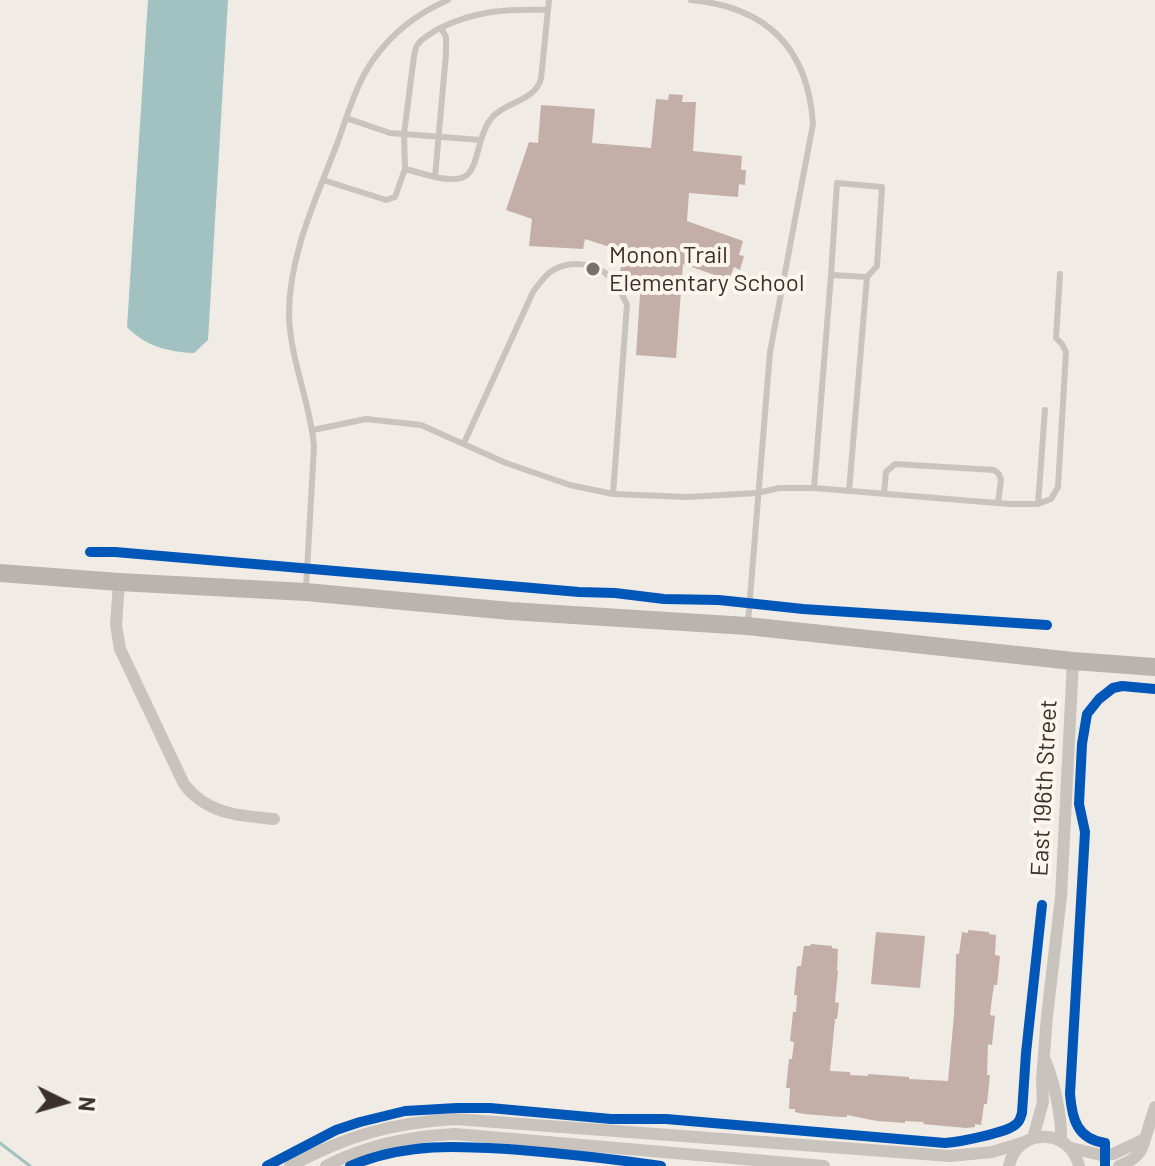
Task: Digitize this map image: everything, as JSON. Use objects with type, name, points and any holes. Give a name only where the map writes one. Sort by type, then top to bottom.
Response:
[{"type":"street","points":[[0,573],[306,592],[510,611],[747,626],[1155,667]]},
{"type":"street","points":[[119,582],[116,625],[120,649],[187,789],[213,809],[234,815],[274,819]]},
{"type":"street","name":"East 196th Street","points":[[1009,1166],[1017,1149],[1029,1140],[1043,1102],[1048,1002],[1061,897],[1073,661]]},
{"type":"street","name":"East 196th Street","points":[[1045,1060],[1051,1074],[1066,1144],[1079,1166]]},
{"type":"street","points":[[1119,1166],[1141,1152],[1155,1107]]},
{"type":"street","points":[[290,1166],[358,1135],[421,1121],[455,1119],[950,1156],[992,1152],[1050,1137],[1101,1155],[1113,1154],[1145,1139]]},
{"type":"street","points":[[326,1166],[347,1155],[397,1140],[455,1134],[824,1166]]},
{"type":"lane","points":[[306,592],[314,463],[313,430],[290,333],[289,306],[294,267],[346,118],[370,63],[409,23],[448,0]]},
{"type":"lane","points":[[405,169],[456,180],[472,171],[481,140],[495,114],[538,87],[549,0]]},
{"type":"lane","points":[[691,0],[739,10],[770,30],[793,54],[806,81],[813,124],[770,352],[747,626]]},
{"type":"lane","points":[[323,180],[386,200],[395,197],[405,169],[404,134],[418,44],[441,28],[480,13],[548,10]]},
{"type":"lane","points":[[435,177],[446,54],[446,37],[441,28]]},
{"type":"lane","points":[[346,118],[390,133],[481,140]]},
{"type":"lane","points":[[814,488],[837,183],[882,187],[877,266],[867,277],[849,491]]},
{"type":"lane","points":[[464,443],[533,292],[549,273],[562,266],[576,264],[600,268],[614,281],[627,304],[613,494]]},
{"type":"lane","points":[[313,430],[366,419],[421,425],[506,463],[570,485],[613,494],[687,497],[757,493],[779,488],[814,488],[1038,504],[1051,499],[1058,487],[1066,352],[1056,338],[1060,274]]},
{"type":"lane","points":[[831,275],[867,277]]},
{"type":"lane","points":[[1038,504],[1045,410]]},
{"type":"lane","points":[[884,494],[886,472],[895,464],[994,470],[1001,480],[998,503]]},
{"type":"water","points":[[148,0],[228,0],[208,340],[194,353],[158,347],[141,339],[127,327]]},
{"type":"building","name":"Monon Trail Elementary School","points":[[669,94],[683,95],[682,102],[696,102],[693,151],[742,156],[741,170],[746,170],[745,185],[739,184],[738,197],[689,193],[687,221],[743,241],[739,255],[744,256],[740,270],[734,267],[729,280],[683,264],[676,358],[636,355],[641,280],[619,275],[625,252],[585,239],[583,249],[529,246],[532,219],[506,210],[529,142],[538,143],[541,105],[595,109],[592,143],[651,148],[656,99],[668,100]]},
{"type":"building","points":[[968,930],[996,935],[995,955],[1000,956],[990,1015],[995,1016],[992,1045],[988,1044],[987,1075],[990,1075],[987,1104],[984,1104],[981,1125],[966,1128],[924,1122],[877,1121],[847,1115],[804,1114],[789,1109],[790,1088],[786,1088],[794,1042],[790,1041],[793,1012],[796,1012],[797,995],[794,995],[797,966],[801,966],[804,946],[811,944],[838,949],[835,1002],[839,1003],[830,1071],[948,1081],[956,954],[959,954],[962,932],[968,933]]},
{"type":"building","points":[[876,932],[925,936],[920,988],[871,984]]},
{"type":"waterway","points":[[0,1143],[30,1166]]},
{"type":"cycle path","points":[[90,552],[664,599],[719,600],[803,609],[1047,625]]},
{"type":"cycle path","points":[[1105,1166],[1105,1143],[1082,1132],[1072,1112],[1070,1094],[1085,832],[1079,804],[1082,744],[1087,714],[1113,688],[1155,689]]},
{"type":"cycle path","points":[[267,1166],[336,1130],[360,1122],[405,1111],[457,1108],[611,1119],[666,1119],[945,1143],[1002,1131],[1017,1124],[1022,1113],[1042,905]]},
{"type":"cycle path","points":[[350,1166],[413,1149],[455,1147],[538,1152],[661,1166]]},
{"type":"place","name":"Monon Trail Elementary School","points":[[593,269]]}]
